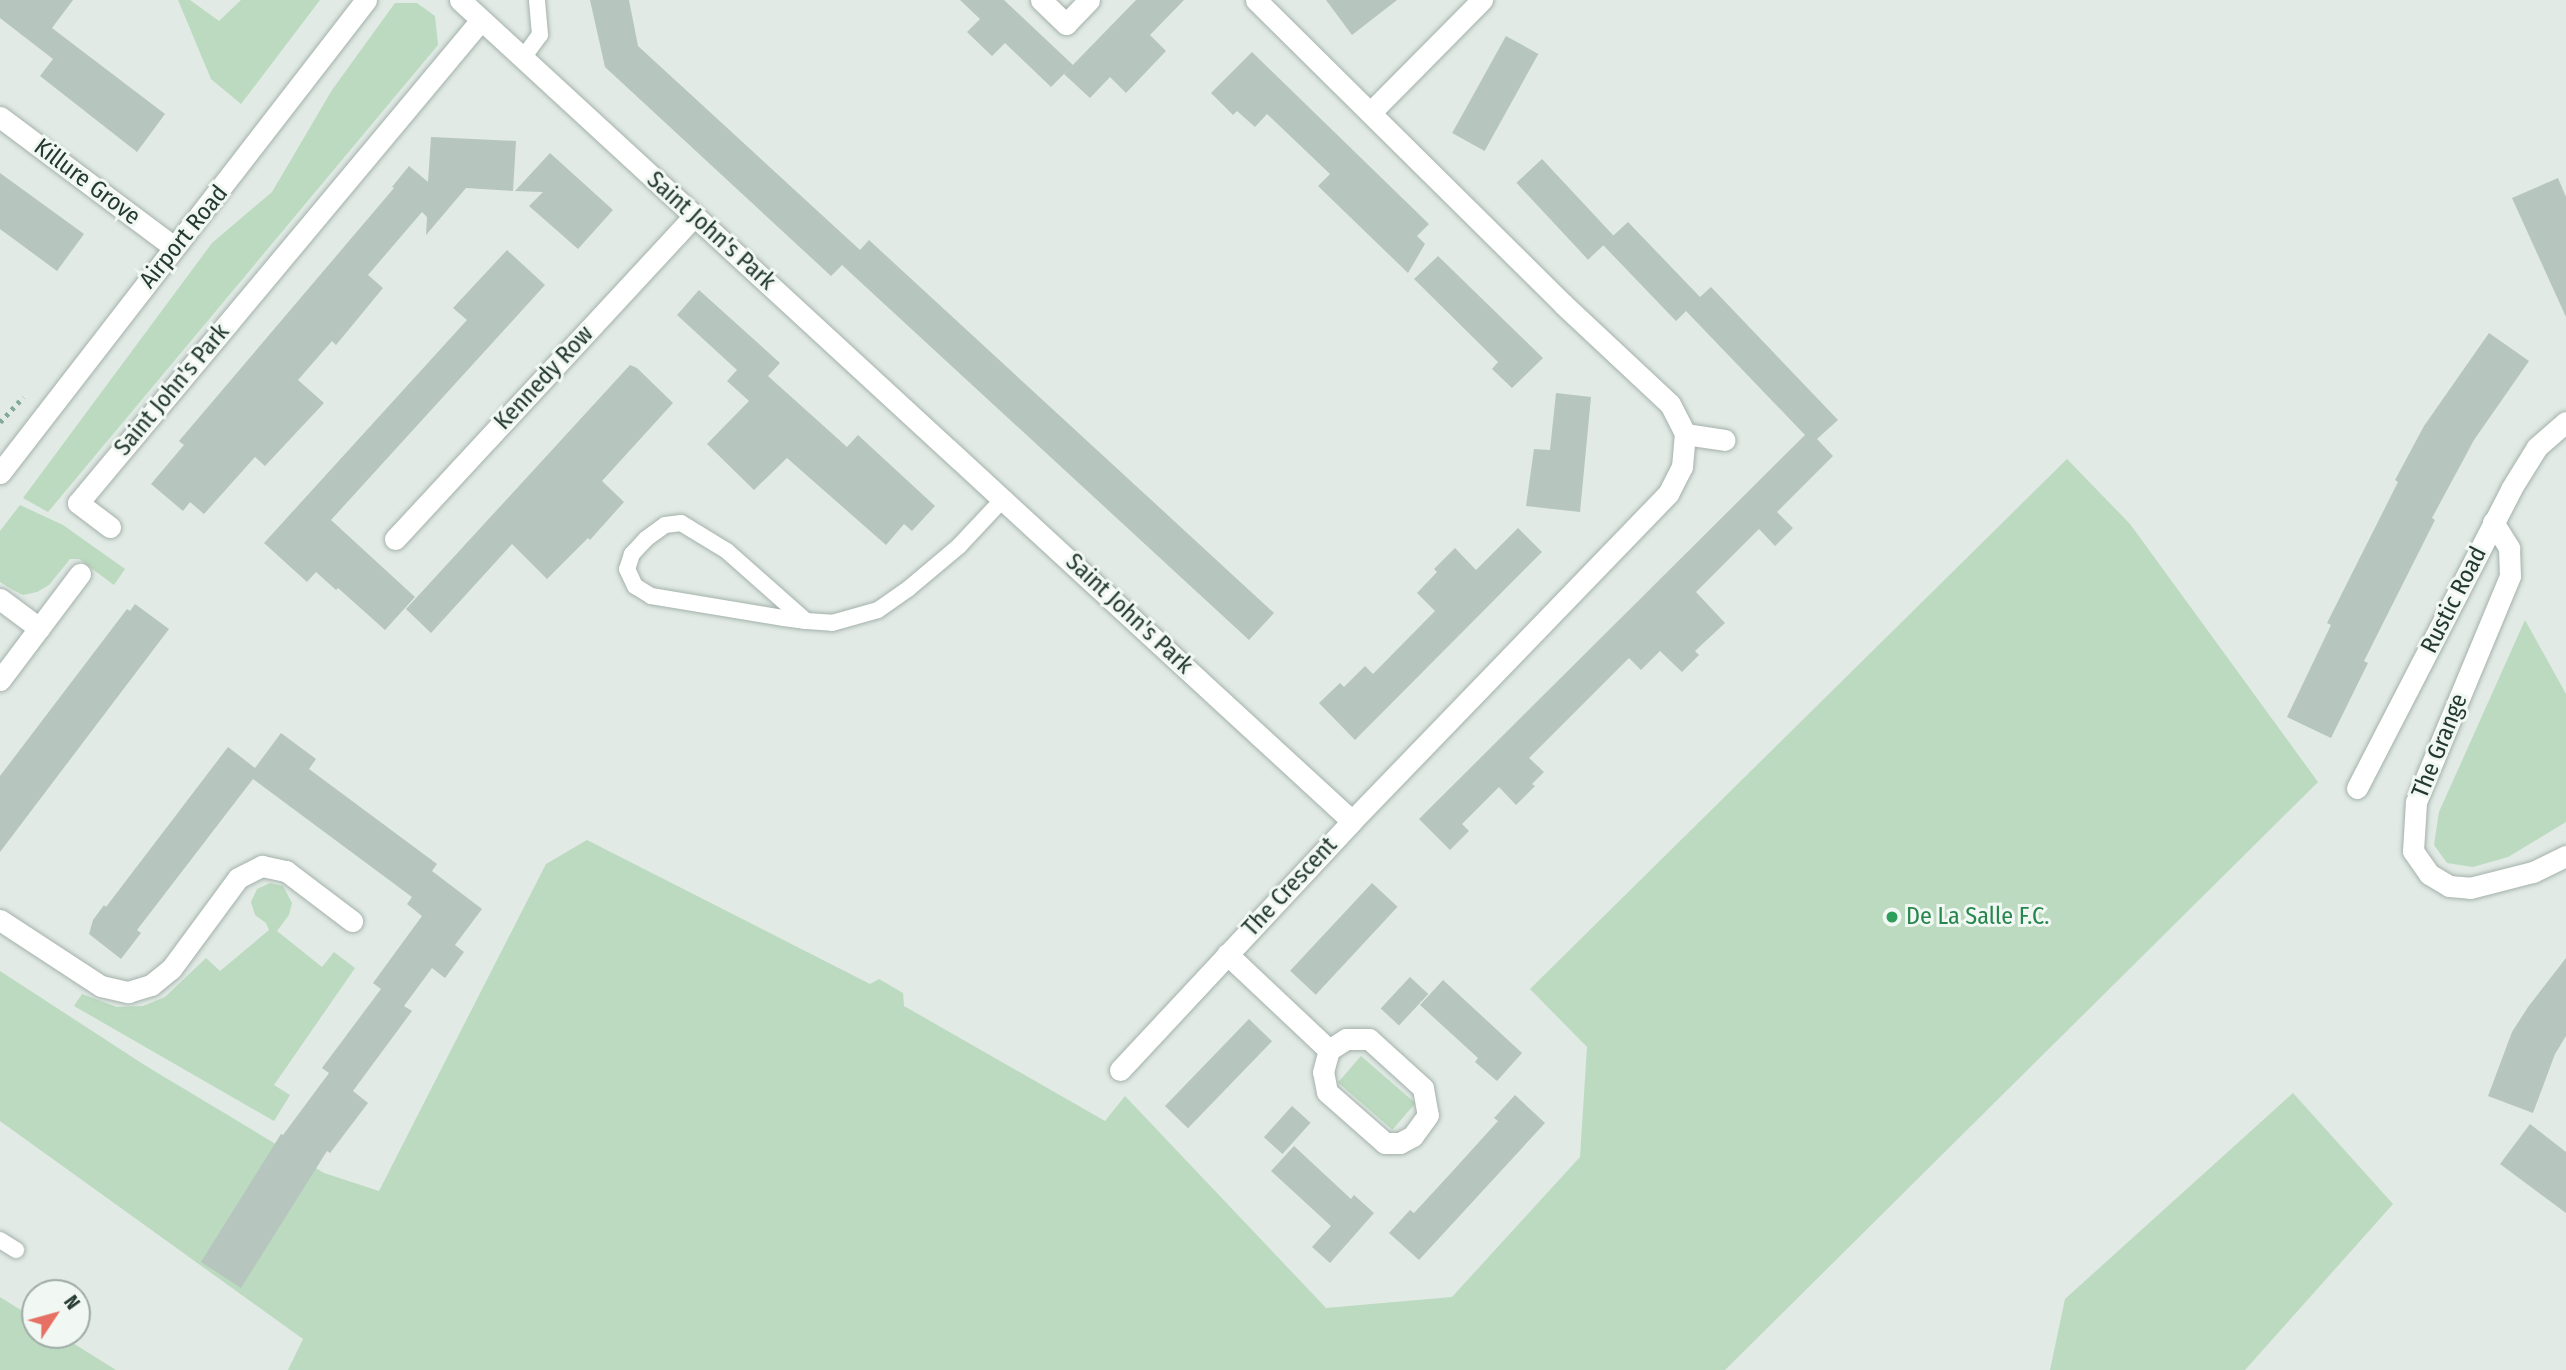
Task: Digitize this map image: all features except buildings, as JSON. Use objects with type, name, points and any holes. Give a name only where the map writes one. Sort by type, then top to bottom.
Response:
[{"type":"street","name":"Airport Road","points":[[0,473],[174,247],[230,180],[366,0]]},
{"type":"street","name":"Saint John's Park","points":[[460,0],[1352,821]]},
{"type":"street","points":[[1041,0],[1066,24],[1089,0]]},
{"type":"street","points":[[1256,0],[1563,304],[1670,404],[1685,434],[1682,467],[1668,494],[1352,821]]},
{"type":"street","points":[[1371,112],[1482,0]]},
{"type":"street","name":"Saint John's Park","points":[[110,527],[78,503],[481,20]]},
{"type":"street","name":"Killure Grove","points":[[0,117],[174,247]]},
{"type":"street","name":"Kennedy Row","points":[[395,539],[694,216]]},
{"type":"street","name":"Rustic Road","points":[[2357,788],[2493,522],[2537,447],[2566,422]]},
{"type":"street","points":[[1685,434],[1725,440]]},
{"type":"street","name":"The Grange","points":[[2493,522],[2509,548],[2510,576],[2416,802],[2413,851],[2429,874],[2449,886],[2470,888],[2533,872],[2566,856]]},
{"type":"street","points":[[0,680],[80,574]]},
{"type":"street","points":[[0,599],[39,628]]},
{"type":"street","name":"The Crescent","points":[[1120,1070],[1352,821]]},
{"type":"street","points":[[0,920],[102,986],[128,992],[151,985],[171,969],[238,878],[262,866],[286,871],[352,921]]},
{"type":"street","name":"The Crescent","points":[[1227,954],[1329,1049]]},
{"type":"street","points":[[1346,1039],[1369,1040],[1423,1088],[1428,1115],[1413,1136],[1400,1143],[1385,1143],[1327,1092],[1323,1072],[1329,1049],[1346,1039]]},
{"type":"lane","points":[[523,58],[540,36],[537,0]]},
{"type":"lane","points":[[806,621],[727,551],[681,523],[665,525],[632,554],[627,569],[635,586],[651,596],[806,621],[832,623],[878,610],[959,546],[1004,498]]},
{"type":"lane","points":[[0,1240],[16,1250]]},
{"type":"green space","points":[[178,0],[190,0],[219,21],[241,0],[320,0],[241,104],[211,79]]},
{"type":"green space","points":[[395,3],[417,3],[435,16],[438,45],[48,512],[23,498],[212,243],[272,192],[332,90]]},
{"type":"green space","name":"De La Salle F.C.","points":[[2067,459],[2130,524],[2318,782],[1725,1370],[288,1370],[303,1339],[0,1121],[0,971],[146,1066],[324,1173],[379,1191],[546,864],[587,840],[870,984],[879,979],[903,993],[904,1006],[1105,1121],[1125,1096],[1326,1308],[1452,1297],[1580,1157],[1587,1047],[1530,989]]},
{"type":"green space","points":[[20,505],[63,525],[125,569],[114,585],[79,559],[70,559],[49,585],[37,592],[23,595],[0,582],[0,531]]},
{"type":"green space","points":[[2525,620],[2566,694],[2566,822],[2508,857],[2473,867],[2447,863],[2434,845],[2439,812]]},
{"type":"green space","points":[[270,883],[283,886],[292,903],[289,915],[277,931],[322,967],[334,952],[355,968],[274,1085],[290,1095],[274,1121],[74,1006],[82,994],[117,1007],[143,1006],[165,997],[206,958],[220,971],[269,930],[266,923],[255,915],[251,902],[257,889]]},
{"type":"green space","points":[[1361,1056],[1415,1103],[1392,1130],[1338,1082]]},
{"type":"green space","points":[[2293,1093],[2393,1204],[2245,1370],[2050,1370],[2065,1299]]},
{"type":"green space","points":[[0,1297],[21,1310],[21,1349],[82,1349],[116,1370],[0,1370]]},
{"type":"place","name":"De La Salle F.C.","points":[[1892,917]]}]
